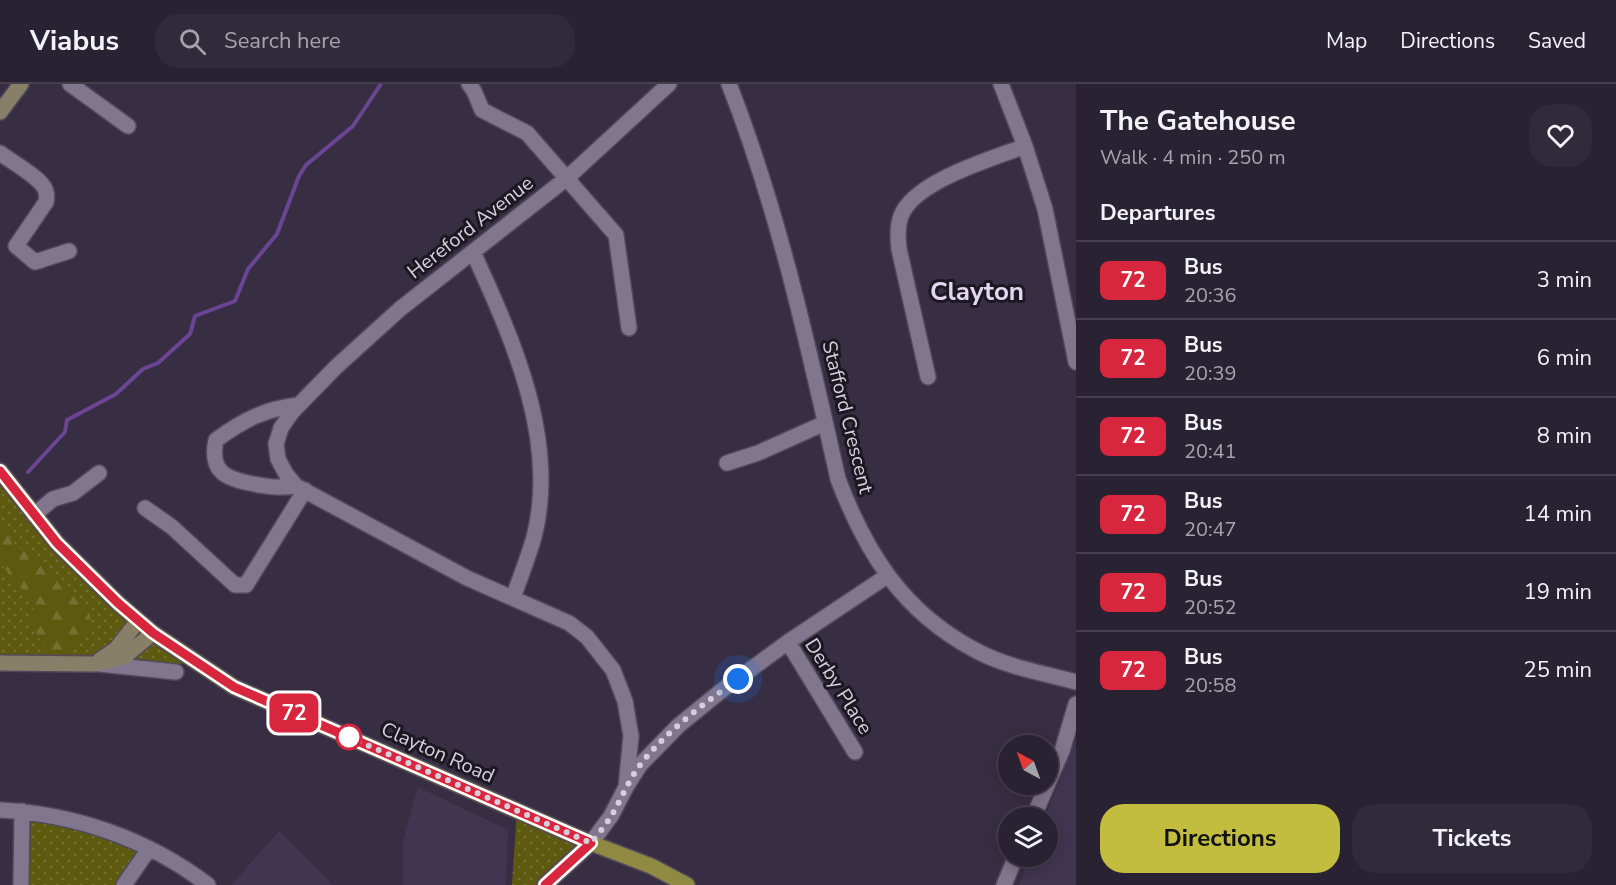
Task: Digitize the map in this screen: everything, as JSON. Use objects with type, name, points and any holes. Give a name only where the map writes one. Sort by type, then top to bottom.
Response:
[{"type":"main road","name":"Clayton Road","points":[[0,471],[57,543],[138,621],[234,687],[591,843],[651,866],[687,885]]},
{"type":"street","points":[[0,112],[21,84]]},
{"type":"street","points":[[70,84],[128,126]]},
{"type":"street","points":[[469,84],[482,110],[527,133],[616,235],[629,328]]},
{"type":"street","name":"Hereford Avenue","points":[[626,787],[631,735],[626,701],[613,670],[587,637],[569,623],[467,578],[301,488],[286,474],[278,459],[276,444],[281,428],[298,405],[400,309],[567,178],[669,84]]},
{"type":"street","name":"Stafford Crescent","points":[[729,84],[746,128],[782,242],[838,479],[851,514],[868,547],[887,576],[919,612],[976,651],[1007,664],[1076,682]]},
{"type":"street","points":[[1001,84],[1025,146],[1045,208],[1076,362]]},
{"type":"street","points":[[928,377],[899,249],[897,234],[902,214],[927,186],[1025,146]]},
{"type":"street","points":[[0,153],[39,182],[47,195],[46,202],[16,246],[35,262],[69,251]]},
{"type":"street","points":[[473,252],[502,315],[520,366],[534,417],[540,487],[534,536],[513,598]]},
{"type":"street","name":"Hereford Avenue","points":[[298,405],[275,408],[237,424],[216,440],[214,453],[216,465],[226,477],[278,489],[301,488]]},
{"type":"street","points":[[727,463],[758,453],[825,423]]},
{"type":"street","points":[[34,515],[53,500],[74,493],[99,473]]},
{"type":"street","points":[[145,508],[172,527],[235,585],[246,585],[301,488]]},
{"type":"street","points":[[544,885],[591,843],[611,816],[640,765],[657,747],[721,692],[788,642],[887,576]]},
{"type":"street","points":[[95,664],[116,649],[138,621]]},
{"type":"street","points":[[95,664],[124,657],[153,633]]},
{"type":"street","name":"Derby Place","points":[[788,642],[855,752]]},
{"type":"street","points":[[0,663],[95,664],[176,672]]},
{"type":"street","points":[[1038,807],[1062,751],[1076,704]]},
{"type":"street","points":[[631,735],[657,747]]},
{"type":"street","points":[[0,810],[57,816],[92,825],[149,849],[208,885]]},
{"type":"street","points":[[21,885],[22,811]]},
{"type":"street","points":[[124,885],[149,849]]},
{"type":"street","points":[[1004,885],[1011,867]]},
{"type":"shaded area","points":[[1076,739],[1076,885],[1019,885],[1026,867],[1058,867],[1058,807],[1049,807],[1054,795],[1058,795],[1058,784]]},
{"type":"shaded area","points":[[418,787],[508,830],[506,885],[403,885],[403,841]]},
{"type":"shaded area","points":[[279,831],[333,885],[231,885]]},
{"type":"green space","points":[[0,471],[57,543],[187,655],[176,672],[0,663]]},
{"type":"green space","points":[[0,526],[17,546],[48,567],[88,608],[92,625],[70,652],[52,655],[38,637],[29,617],[35,605],[0,563]]},
{"type":"green space","points":[[517,810],[591,843],[545,885],[512,885]]},
{"type":"green space","points":[[22,811],[149,849],[124,885],[21,885]]},
{"type":"waterway","points":[[28,472],[65,432],[67,420],[116,394],[143,369],[158,363],[190,334],[195,316],[235,301],[248,269],[277,234],[299,176],[306,165],[353,126],[381,84]]},
{"type":"bus line","name":"72","points":[[0,471],[57,543],[118,603],[153,633],[234,687],[591,843],[545,885]]},
{"type":"district","name":"Clayton","points":[[977,291]]},
{"type":"route","points":[[349,737],[591,843],[611,816],[640,765],[678,726],[738,679]]}]
